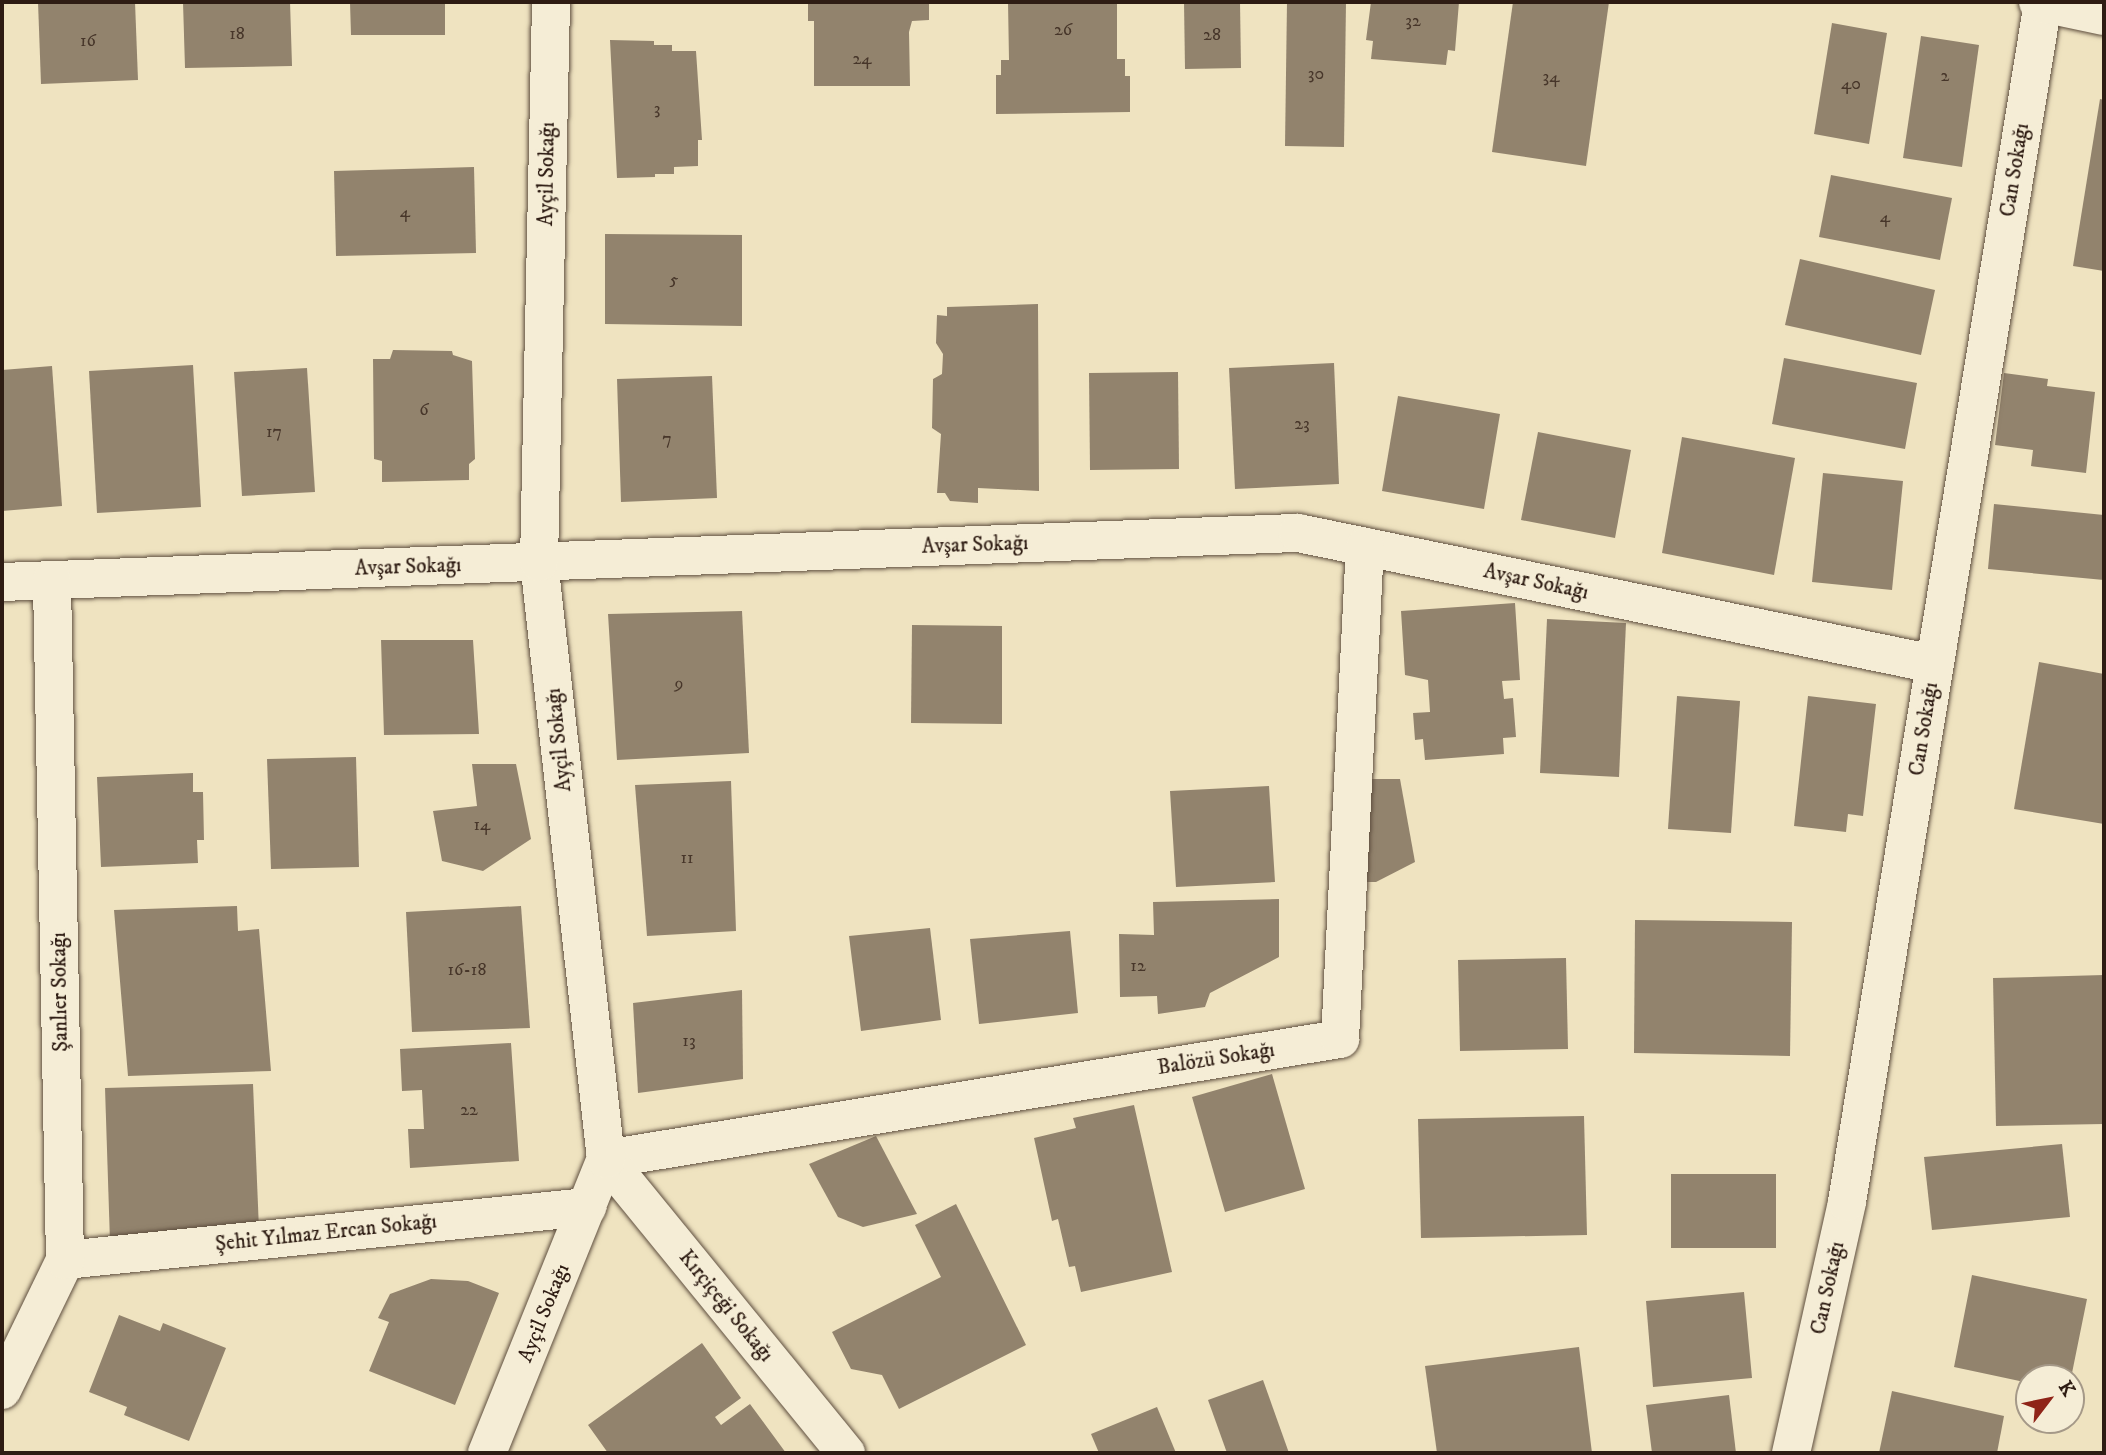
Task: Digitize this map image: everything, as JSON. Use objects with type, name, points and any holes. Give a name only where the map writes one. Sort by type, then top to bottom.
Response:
[{"type":"street","name":"Ayçil Sokağı","points":[[487,1453],[606,1159],[539,562],[551,2]]},
{"type":"street","points":[[2040,2],[2104,16]]},
{"type":"street","name":"Can Sokağı","points":[[1791,1453],[1847,1202],[2040,2]]},
{"type":"street","name":"Avşar Sokağı","points":[[2,582],[1298,533],[1934,664]]},
{"type":"street","name":"Balözü Sokağı","points":[[606,1159],[1340,1038],[1365,547]]},
{"type":"street","name":"Şanlıer Sokağı","points":[[2,1390],[65,1260],[52,580]]},
{"type":"street","name":"Kırçiçeği Sokağı","points":[[606,1159],[846,1453]]},
{"type":"street","name":"Şehit Yılmaz Ercan Sokağı","points":[[65,1260],[587,1207]]},
{"type":"building","points":[[38,2],[135,2],[138,80],[41,84]]},
{"type":"building","points":[[183,2],[290,2],[292,66],[185,68]]},
{"type":"building","points":[[350,2],[445,2],[445,35],[351,35]]},
{"type":"building","points":[[808,2],[929,2],[929,20],[912,21],[909,32],[910,86],[814,86],[814,21],[808,21]]},
{"type":"building","points":[[1008,2],[1117,2],[1117,59],[1125,59],[1125,76],[1130,76],[1130,112],[996,114],[996,75],[1001,75],[1001,60],[1009,60]]},
{"type":"building","points":[[1184,2],[1240,2],[1241,68],[1185,69]]},
{"type":"building","points":[[1287,2],[1346,2],[1344,147],[1285,146]]},
{"type":"building","points":[[1371,2],[1459,2],[1455,51],[1448,50],[1446,65],[1371,59],[1373,41],[1366,40]]},
{"type":"building","points":[[1513,2],[1609,2],[1586,166],[1492,152]]},
{"type":"building","points":[[1832,23],[1887,33],[1869,144],[1814,134]]},
{"type":"building","points":[[1921,36],[1979,45],[1962,167],[1903,158]]},
{"type":"building","points":[[610,40],[654,41],[654,45],[672,45],[672,51],[696,51],[702,140],[698,140],[698,166],[674,167],[674,174],[655,174],[655,177],[617,178]]},
{"type":"building","points":[[2100,99],[2104,100],[2104,271],[2073,266]]},
{"type":"building","points":[[474,167],[476,253],[336,256],[334,171]]},
{"type":"building","points":[[1831,175],[1952,198],[1940,260],[1819,237]]},
{"type":"building","points":[[605,234],[742,235],[742,326],[605,324]]},
{"type":"building","points":[[1800,259],[1935,290],[1921,355],[1785,325]]},
{"type":"building","points":[[1038,304],[1039,491],[978,488],[978,503],[950,501],[945,493],[937,493],[941,434],[932,428],[933,379],[942,374],[943,354],[936,343],[937,315],[947,316],[947,307]]},
{"type":"building","points":[[393,350],[452,351],[453,355],[472,361],[475,459],[469,464],[469,480],[382,482],[382,461],[374,459],[373,359],[390,359]]},
{"type":"building","points":[[1784,358],[1917,383],[1905,449],[1772,424]]},
{"type":"building","points":[[1334,363],[1339,484],[1235,489],[1229,368]]},
{"type":"building","points":[[193,365],[201,507],[97,513],[89,371]]},
{"type":"building","points":[[52,366],[62,506],[2,511],[2,370]]},
{"type":"building","points":[[307,368],[315,492],[242,496],[234,372]]},
{"type":"building","points":[[1178,372],[1179,469],[1090,470],[1089,373]]},
{"type":"building","points":[[2004,373],[2048,379],[2047,386],[2095,392],[2086,473],[2031,466],[2033,450],[1995,445]]},
{"type":"building","points":[[712,376],[717,498],[621,502],[617,379]]},
{"type":"building","points":[[1398,396],[1500,414],[1484,509],[1382,491]]},
{"type":"building","points":[[1538,432],[1631,450],[1615,538],[1521,520]]},
{"type":"building","points":[[1682,437],[1795,458],[1774,575],[1662,553]]},
{"type":"building","points":[[1823,473],[1903,481],[1892,590],[1812,582]]},
{"type":"building","points":[[1994,504],[2104,515],[2104,580],[1988,569]]},
{"type":"building","points":[[1515,603],[1520,680],[1502,681],[1504,699],[1513,698],[1516,737],[1503,738],[1504,754],[1425,760],[1423,739],[1415,740],[1413,713],[1430,712],[1428,680],[1405,675],[1401,611]]},
{"type":"building","points":[[742,611],[749,753],[617,760],[608,614]]},
{"type":"building","points":[[1547,619],[1626,623],[1619,777],[1540,773]]},
{"type":"building","points":[[912,625],[1002,626],[1002,724],[911,723]]},
{"type":"building","points":[[381,640],[473,640],[479,734],[384,735]]},
{"type":"building","points":[[2039,662],[2104,674],[2104,824],[2014,809]]},
{"type":"building","points":[[1677,696],[1740,701],[1731,833],[1668,829]]},
{"type":"building","points":[[1808,696],[1876,704],[1863,816],[1848,814],[1846,832],[1794,826]]},
{"type":"building","points":[[356,757],[359,867],[271,869],[267,759]]},
{"type":"building","points":[[472,764],[516,764],[531,839],[483,871],[442,861],[433,811],[477,806]]},
{"type":"building","points":[[193,773],[193,792],[203,792],[204,840],[197,840],[198,863],[101,867],[97,777]]},
{"type":"building","points":[[1364,779],[1400,779],[1415,862],[1376,882],[1366,882]]},
{"type":"building","points":[[731,781],[736,931],[647,936],[635,785]]},
{"type":"building","points":[[1269,786],[1275,882],[1176,887],[1170,791]]},
{"type":"building","points":[[1279,899],[1279,957],[1210,993],[1205,1007],[1158,1014],[1157,996],[1120,997],[1119,934],[1154,935],[1153,902]]},
{"type":"building","points":[[237,906],[238,931],[259,929],[271,1071],[128,1076],[114,910]]},
{"type":"building","points":[[521,906],[530,1028],[412,1032],[406,912]]},
{"type":"building","points":[[1635,920],[1792,922],[1790,1056],[1634,1053]]},
{"type":"building","points":[[930,928],[941,1020],[861,1031],[849,936]]},
{"type":"building","points":[[1070,931],[1078,1013],[979,1024],[970,939]]},
{"type":"building","points":[[1566,958],[1568,1049],[1460,1051],[1458,960]]},
{"type":"building","points":[[2104,975],[2104,1124],[1996,1126],[1993,978]]},
{"type":"building","points":[[742,990],[743,1079],[638,1093],[633,1003]]},
{"type":"building","points":[[511,1043],[519,1161],[410,1168],[408,1129],[424,1129],[422,1090],[402,1091],[400,1049]]},
{"type":"building","points":[[1272,1074],[1305,1189],[1225,1212],[1192,1097]]},
{"type":"building","points":[[253,1084],[259,1230],[110,1242],[105,1088]]},
{"type":"building","points":[[1134,1105],[1172,1272],[1081,1292],[1075,1266],[1069,1267],[1058,1219],[1052,1221],[1034,1138],[1076,1128],[1073,1118]]},
{"type":"building","points":[[1584,1116],[1587,1235],[1421,1238],[1418,1119]]},
{"type":"building","points":[[876,1136],[917,1214],[863,1227],[838,1217],[809,1164]]},
{"type":"building","points":[[2062,1144],[2070,1217],[1932,1230],[1924,1157]]},
{"type":"building","points":[[1671,1174],[1776,1174],[1776,1248],[1671,1248]]},
{"type":"building","points":[[956,1204],[1026,1345],[899,1409],[882,1375],[851,1369],[832,1332],[941,1277],[915,1225]]},
{"type":"building","points":[[1972,1275],[2087,1299],[2074,1364],[2015,1364],[2015,1380],[1954,1367]]},
{"type":"building","points":[[431,1279],[468,1281],[499,1293],[455,1405],[369,1371],[389,1322],[378,1318],[390,1294]]},
{"type":"building","points":[[1744,1292],[1752,1378],[1653,1387],[1646,1301]]},
{"type":"building","points":[[119,1315],[160,1331],[163,1323],[226,1348],[189,1441],[124,1415],[127,1407],[89,1392]]},
{"type":"building","points":[[702,1343],[741,1398],[715,1417],[721,1425],[750,1404],[786,1453],[608,1453],[588,1425]]},
{"type":"building","points":[[1579,1347],[1592,1453],[1437,1453],[1425,1366]]},
{"type":"building","points":[[1263,1380],[1289,1453],[1227,1453],[1208,1400]]},
{"type":"building","points":[[1892,1391],[2004,1416],[1997,1453],[1879,1453]]},
{"type":"building","points":[[1729,1395],[1736,1453],[1652,1453],[1646,1405]]},
{"type":"building","points":[[1157,1407],[1176,1453],[1099,1453],[1091,1434]]}]
